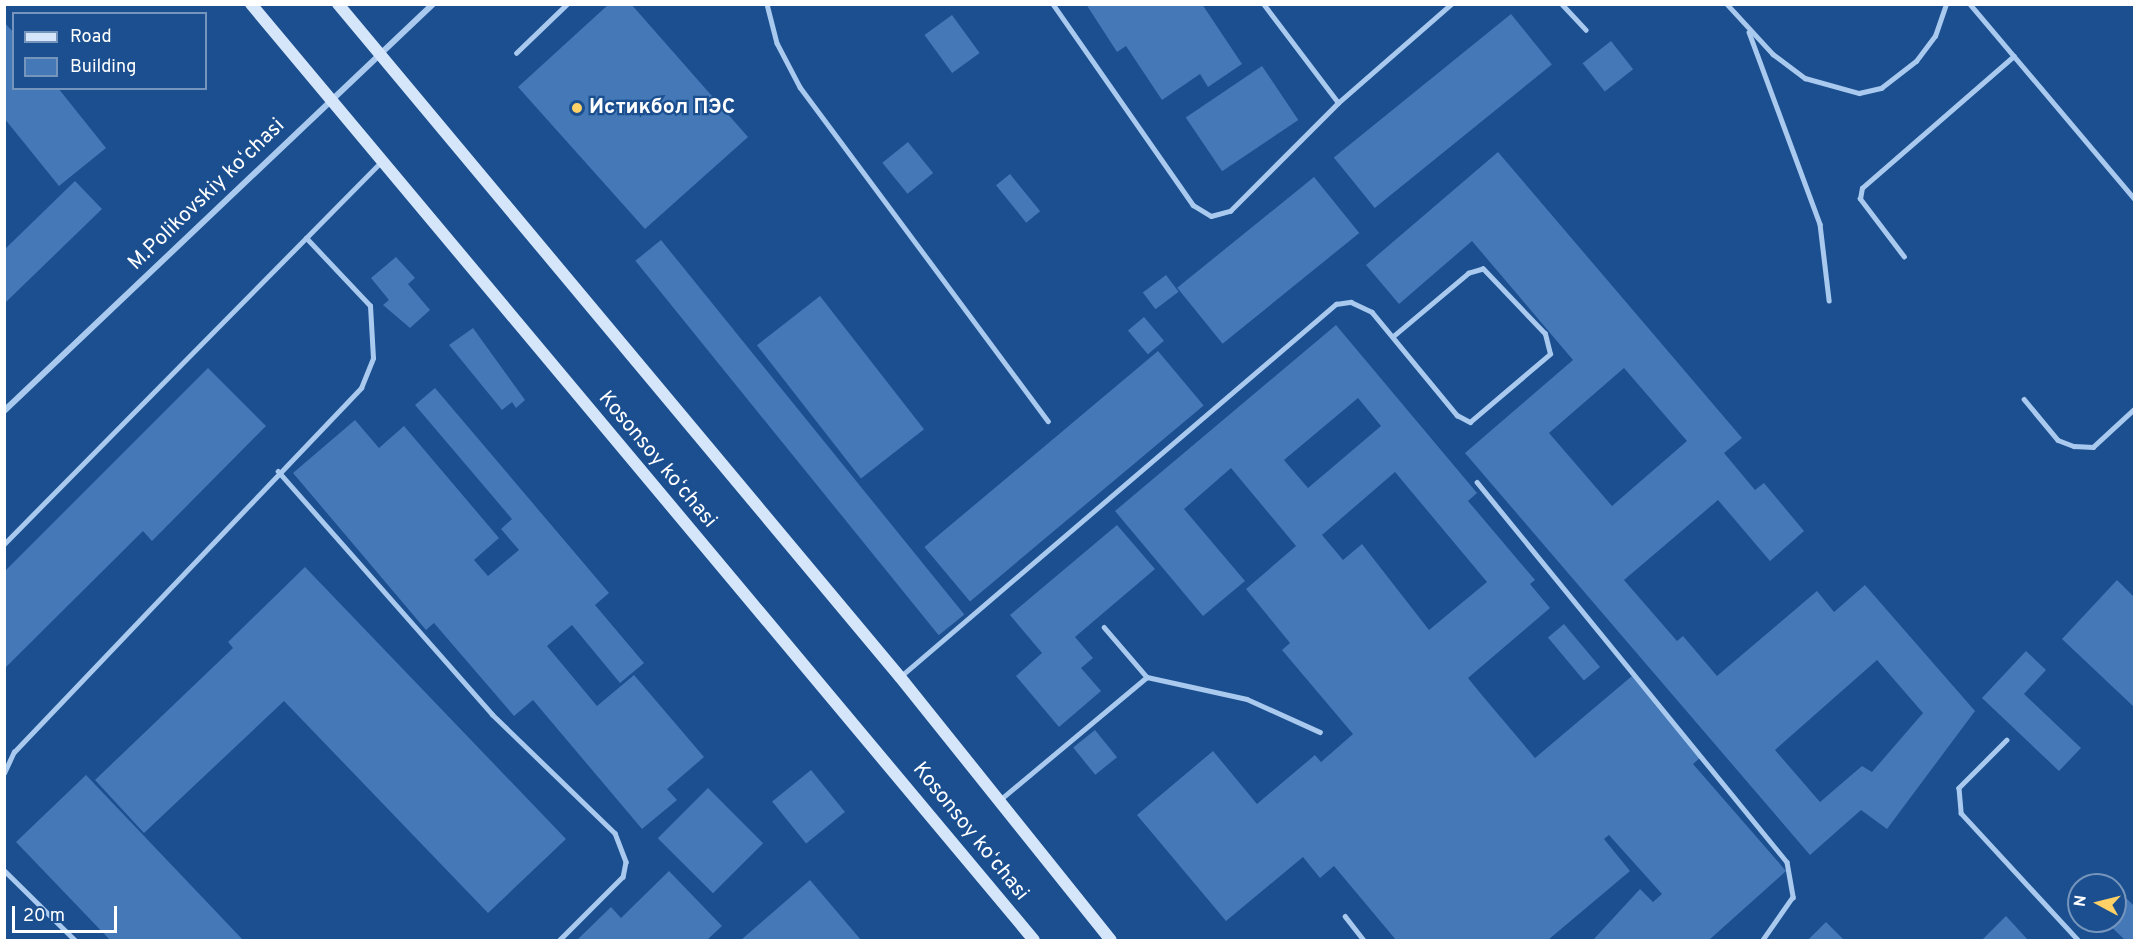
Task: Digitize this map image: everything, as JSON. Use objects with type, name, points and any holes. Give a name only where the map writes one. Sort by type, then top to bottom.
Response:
[{"type":"street","name":"Kosonsoy koʻchasi","points":[[251,4],[380,163],[1034,940]]},
{"type":"street","name":"Kosonsoy koʻchasi","points":[[338,4],[900,677],[1111,940]]},
{"type":"street","name":"M.Polikovskiy koʻchasi","points":[[4,411],[433,4]]},
{"type":"lane","points":[[516,52],[567,4]]},
{"type":"lane","points":[[766,4],[777,43],[800,87],[1048,421]]},
{"type":"lane","points":[[1053,4],[1193,205],[1212,216],[1230,211],[1338,103],[1451,4]]},
{"type":"lane","points":[[1263,4],[1338,103]]},
{"type":"lane","points":[[1562,4],[1586,30]]},
{"type":"lane","points":[[1727,4],[1748,29],[1805,78],[1859,93],[1881,87],[1916,61],[1935,36],[1946,4]]},
{"type":"lane","points":[[1970,4],[2134,198]]},
{"type":"lane","points":[[1748,29],[1820,224],[1829,300]]},
{"type":"lane","points":[[1904,257],[1860,199],[1862,188],[2014,56]]},
{"type":"lane","points":[[4,544],[380,163]]},
{"type":"lane","points":[[4,773],[14,752],[278,471],[361,388],[373,358],[369,306],[306,238]]},
{"type":"lane","points":[[900,677],[1336,304],[1351,302],[1372,312],[1457,415],[1470,422],[1550,354],[1545,334],[1484,269],[1470,273],[1394,337]]},
{"type":"lane","points":[[2024,399],[2058,440],[2074,446],[2093,447],[2134,409]]},
{"type":"lane","points":[[278,471],[492,714],[615,833],[626,862],[623,877],[560,940]]},
{"type":"lane","points":[[1477,482],[1787,862],[1793,897],[1763,940]]},
{"type":"lane","points":[[1104,627],[1147,677],[1247,699],[1320,732]]},
{"type":"lane","points":[[999,801],[1147,677]]},
{"type":"lane","points":[[2007,740],[1959,788],[1961,813],[2078,940]]},
{"type":"lane","points":[[4,870],[75,940]]},
{"type":"lane","points":[[1345,916],[1364,940]]},
{"type":"building","points":[[609,4],[631,4],[748,137],[645,229],[518,87]]},
{"type":"building","points":[[1086,4],[1202,4],[1242,64],[1208,87],[1200,74],[1162,100],[1126,46],[1117,52]]},
{"type":"building","points":[[1511,14],[1552,65],[1375,208],[1334,157]]},
{"type":"building","points":[[952,15],[980,53],[952,73],[924,35]]},
{"type":"building","points":[[4,22],[12,31],[12,90],[60,90],[106,148],[59,186],[4,118]]},
{"type":"building","points":[[1611,41],[1633,69],[1605,92],[1583,63]]},
{"type":"building","points":[[1262,66],[1298,120],[1222,171],[1186,117]]},
{"type":"building","points":[[908,142],[933,173],[908,194],[882,163]]},
{"type":"building","points":[[1498,152],[1742,438],[1724,453],[1755,490],[1764,483],[1804,531],[1770,561],[1718,500],[1624,580],[1677,641],[1683,636],[1717,676],[1817,591],[1834,612],[1865,585],[1975,711],[1887,829],[1861,810],[1810,855],[1465,453],[1573,360],[1472,241],[1399,304],[1366,265]],"holes":[[[1624,368],[1687,441],[1612,506],[1549,433]],[[1877,660],[1923,713],[1872,772],[1862,766],[1820,802],[1775,750]]]},
{"type":"building","points":[[1010,174],[1040,211],[1026,223],[996,185]]},
{"type":"building","points":[[1314,177],[1359,233],[1223,344],[1177,288]]},
{"type":"building","points":[[75,181],[102,209],[6,302],[4,250]]},
{"type":"building","points":[[661,240],[964,615],[939,635],[635,261]]},
{"type":"building","points":[[396,257],[415,278],[408,284],[430,310],[410,328],[383,305],[389,300],[371,278]]},
{"type":"building","points":[[1166,275],[1179,292],[1155,309],[1143,292]]},
{"type":"building","points":[[820,296],[924,429],[861,478],[757,345]]},
{"type":"building","points":[[1144,317],[1164,341],[1148,354],[1128,330]]},
{"type":"building","points":[[1336,325],[1477,493],[1468,501],[1535,580],[1530,584],[1550,608],[1468,678],[1481,694],[1535,758],[1632,676],[1701,757],[1693,764],[1786,871],[1709,940],[1593,940],[1640,889],[1653,902],[1662,894],[1609,835],[1604,839],[1630,871],[1548,940],[1396,940],[1334,866],[1320,878],[1303,857],[1226,921],[1137,815],[1213,751],[1257,804],[1315,755],[1321,762],[1353,734],[1282,650],[1290,643],[1246,589],[1296,546],[1231,468],[1184,509],[1245,581],[1203,616],[1115,511]],"holes":[[[1358,398],[1381,426],[1308,488],[1284,460]],[[1395,472],[1487,582],[1429,630],[1362,544],[1343,560],[1322,535]]]},
{"type":"building","points":[[473,328],[525,400],[516,408],[512,402],[502,410],[449,345]]},
{"type":"building","points":[[1158,351],[1204,405],[970,601],[924,547]]},
{"type":"building","points":[[208,368],[266,426],[152,541],[143,531],[4,669],[4,572]]},
{"type":"building","points":[[435,388],[609,593],[595,605],[644,663],[620,683],[572,625],[547,646],[597,706],[634,675],[704,757],[667,789],[677,800],[642,829],[533,700],[514,716],[434,623],[426,630],[293,473],[355,420],[379,448],[404,426],[499,538],[474,560],[488,576],[519,550],[501,529],[512,519],[415,405]]},
{"type":"building","points":[[1117,525],[1155,569],[1075,637],[1093,658],[1081,668],[1101,691],[1059,727],[1016,676],[1042,653],[1010,615]]},
{"type":"building","points":[[305,567],[566,839],[488,913],[284,701],[144,833],[95,780],[233,648],[228,642]]},
{"type":"building","points":[[2117,580],[2134,597],[2134,707],[2062,639]]},
{"type":"building","points":[[1564,624],[1600,667],[1584,680],[1548,637]]},
{"type":"building","points":[[2026,651],[2046,670],[2024,694],[2081,748],[2059,771],[1982,698]]},
{"type":"building","points":[[1095,730],[1117,757],[1095,775],[1073,748]]},
{"type":"building","points":[[811,770],[845,812],[806,843],[772,801]]},
{"type":"building","points":[[86,775],[243,940],[110,940],[16,842]]},
{"type":"building","points":[[708,788],[763,843],[713,893],[658,838]]},
{"type":"building","points":[[669,871],[722,926],[707,940],[577,940],[611,907],[621,918]]},
{"type":"building","points":[[810,880],[861,940],[741,940]]},
{"type":"building","points":[[2127,899],[2134,906],[2134,940],[2125,940],[2118,933],[2127,933]]},
{"type":"building","points":[[2006,916],[2028,940],[1982,940]]},
{"type":"building","points":[[1826,922],[1844,940],[1808,940]]},
{"type":"place","name":"Истикбол ПЭС","points":[[577,108]]}]
